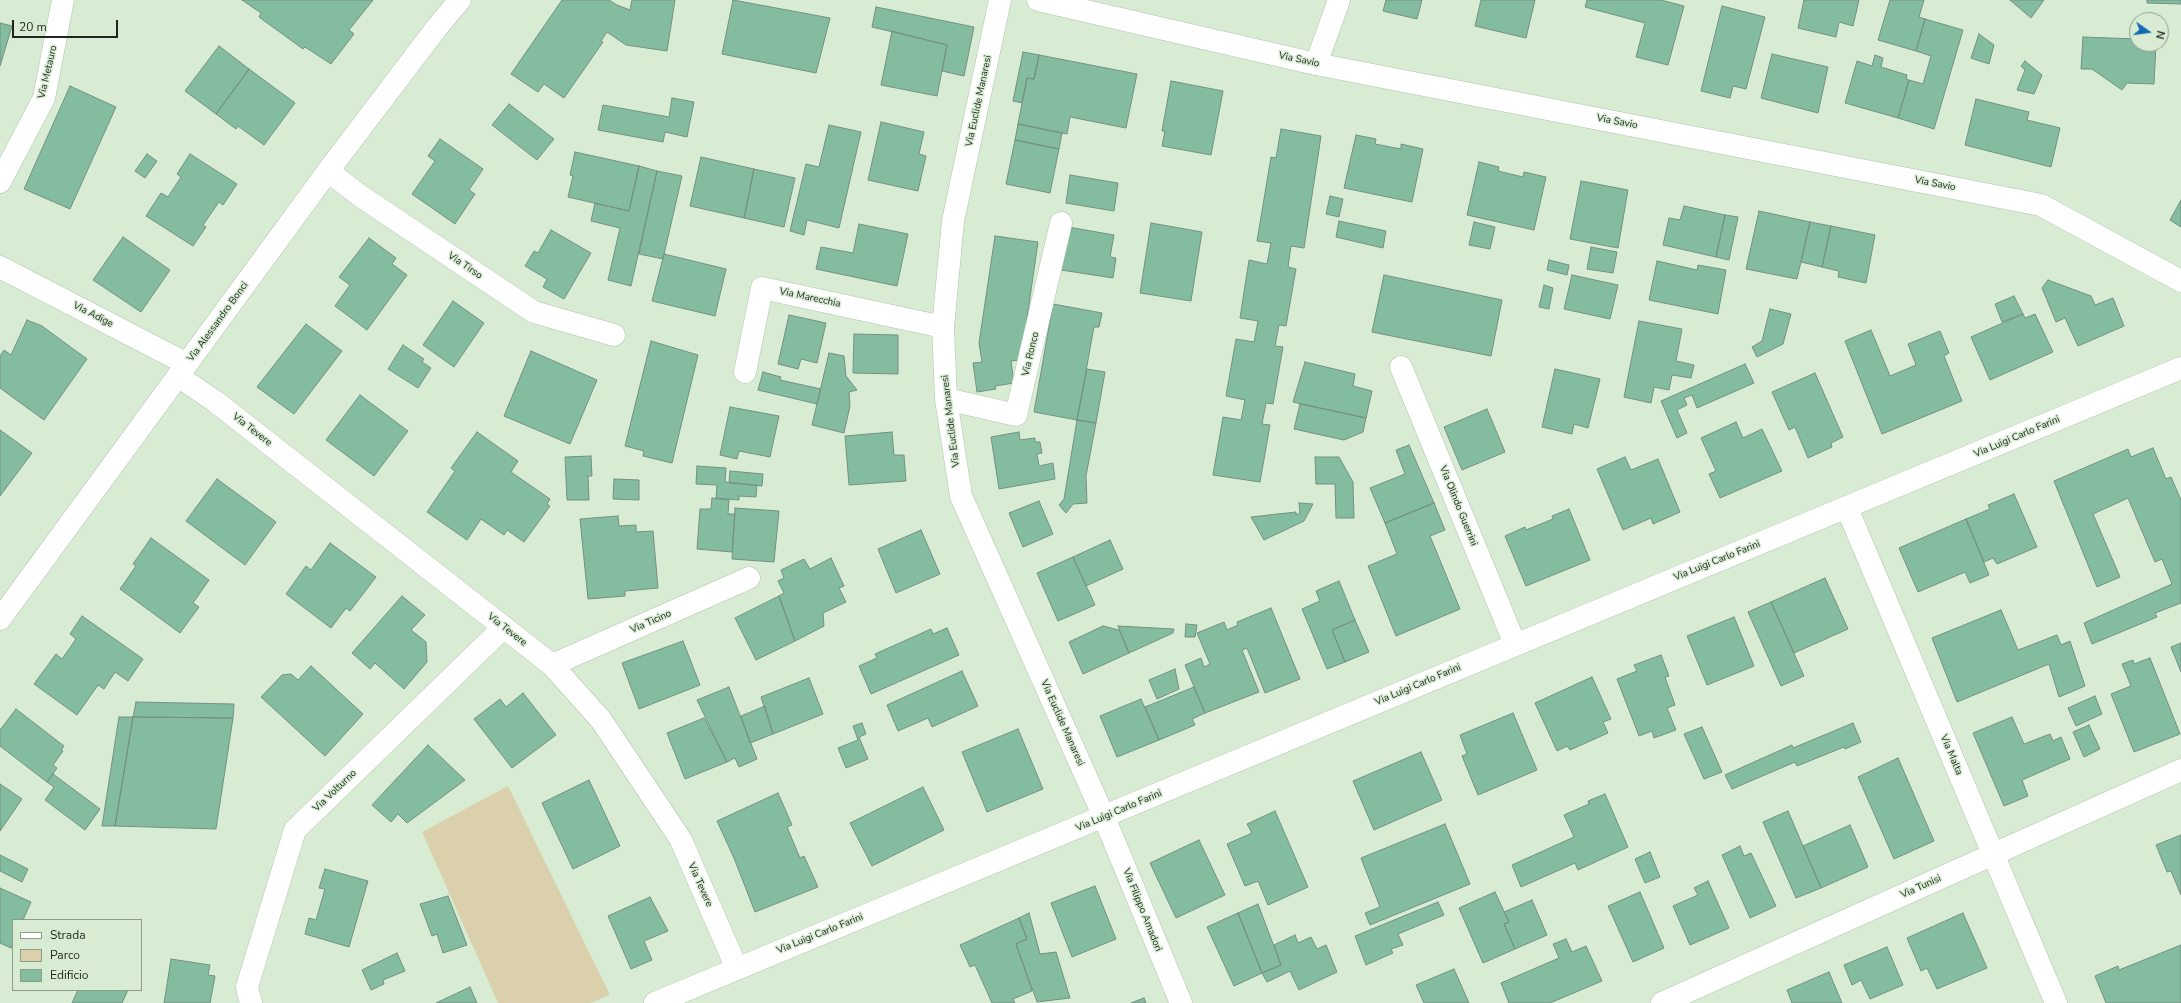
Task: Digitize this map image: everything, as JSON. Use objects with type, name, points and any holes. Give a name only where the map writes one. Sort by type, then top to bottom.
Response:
[{"type":"street","name":"Via Metauro","points":[[0,182],[44,98],[63,0]]},
{"type":"street","name":"Via Alessandro Bonci","points":[[438,26],[445,0]]},
{"type":"street","name":"Via Alessandro Bonci","points":[[0,619],[328,171],[438,26],[460,0]]},
{"type":"street","name":"Via Euclide Manaresi","points":[[1000,0],[953,221],[943,327],[946,399],[961,496],[1104,817]]},
{"type":"street","name":"Via Savio","points":[[1038,0],[1316,64],[2041,205],[2181,281]]},
{"type":"street","points":[[1316,64],[1339,0]]},
{"type":"street","name":"Via Tirso","points":[[328,171],[359,195],[534,312],[614,335]]},
{"type":"street","name":"Via Ronco","points":[[946,399],[1016,415],[1062,223]]},
{"type":"street","name":"Via Adige","points":[[0,267],[183,370]]},
{"type":"street","name":"Via Marecchia","points":[[745,372],[762,288],[943,327]]},
{"type":"street","name":"Via Olindo Guerrini","points":[[1401,367],[1515,644]]},
{"type":"street","name":"Via Luigi Carlo Farini","points":[[655,1003],[2181,368]]},
{"type":"street","name":"Via Tevere","points":[[183,370],[216,402],[552,665],[601,720],[681,840],[737,969]]},
{"type":"street","name":"Via Malta","points":[[1847,508],[2056,1003]]},
{"type":"street","name":"Via Ticino","points":[[552,665],[749,578]]},
{"type":"street","name":"Via Volturno","points":[[251,1003],[247,987],[295,830],[504,627]]},
{"type":"street","name":"Via Tunisi","points":[[1663,1003],[2181,770]]},
{"type":"street","name":"Via Filippo Amadori","points":[[1104,817],[1181,1003]]},
{"type":"green space","points":[[508,786],[610,995],[590,1003],[498,1003],[422,832]]},
{"type":"building","points":[[242,0],[373,0],[349,30],[354,34],[331,64],[305,47],[303,49],[259,17],[261,13]]},
{"type":"building","points":[[562,0],[609,0],[630,10],[632,0],[675,0],[667,51],[626,45],[607,32],[601,41],[603,42],[564,98],[544,84],[538,92],[511,74]]},
{"type":"building","points":[[733,0],[830,18],[816,73],[722,54]]},
{"type":"building","points":[[1386,0],[1422,0],[1417,19],[1383,11]]},
{"type":"building","points":[[1481,0],[1535,0],[1526,38],[1475,26]]},
{"type":"building","points":[[1587,0],[1661,0],[1684,6],[1668,65],[1636,57],[1645,23],[1585,7]]},
{"type":"building","points":[[1804,0],[1859,0],[1853,26],[1839,22],[1836,37],[1798,28]]},
{"type":"building","points":[[1890,0],[1924,0],[1919,17],[1925,19],[1916,51],[1878,40]]},
{"type":"building","points":[[2010,0],[2044,0],[2031,18]]},
{"type":"building","points":[[2147,0],[2181,0],[2181,4],[2147,3]]},
{"type":"building","points":[[1722,6],[1765,17],[1746,89],[1733,86],[1730,98],[1701,91]]},
{"type":"building","points":[[876,7],[974,27],[964,76],[942,71],[947,45],[872,27]]},
{"type":"building","points":[[1925,19],[1963,30],[1934,129],[1898,118],[1909,80],[1923,84],[1931,56],[1916,51]]},
{"type":"building","points":[[0,23],[12,26],[0,66]]},
{"type":"building","points":[[892,31],[947,45],[937,96],[881,85]]},
{"type":"building","points":[[1979,34],[1994,45],[1989,64],[1971,58]]},
{"type":"building","points":[[2083,37],[2129,39],[2129,52],[2156,52],[2154,84],[2127,83],[2122,90],[2092,69],[2081,69]]},
{"type":"building","points":[[219,46],[249,69],[216,114],[185,91]]},
{"type":"building","points":[[1023,52],[1039,55],[1034,79],[1027,78],[1022,103],[1013,101]]},
{"type":"building","points":[[1772,54],[1828,67],[1818,113],[1761,98]]},
{"type":"building","points":[[1039,55],[1137,74],[1126,128],[1070,117],[1067,134],[1018,124],[1027,78],[1034,79]]},
{"type":"building","points":[[1875,55],[1883,58],[1881,67],[1907,75],[1906,79],[1909,80],[1898,118],[1845,103],[1857,61],[1872,66]]},
{"type":"building","points":[[2025,61],[2042,75],[2034,94],[2017,90],[2025,70],[2021,66]]},
{"type":"building","points":[[249,69],[295,103],[264,145],[238,126],[236,129],[216,114]]},
{"type":"building","points":[[1171,81],[1223,91],[1211,155],[1162,146],[1165,131],[1162,131]]},
{"type":"building","points":[[70,86],[116,107],[70,209],[24,189]]},
{"type":"building","points":[[672,98],[694,102],[687,137],[665,132],[663,142],[598,130],[603,105],[669,117]]},
{"type":"building","points":[[1976,99],[2029,112],[2027,120],[2060,128],[2051,167],[1965,145]]},
{"type":"building","points":[[509,104],[554,139],[537,160],[492,125]]},
{"type":"building","points":[[881,122],[924,132],[919,154],[926,156],[918,191],[868,180]]},
{"type":"building","points":[[1018,124],[1062,133],[1059,149],[1015,140]]},
{"type":"building","points":[[829,125],[861,132],[839,228],[807,220],[804,235],[790,231],[806,164],[819,167]]},
{"type":"building","points":[[1281,129],[1321,136],[1304,248],[1291,246],[1288,267],[1296,269],[1286,326],[1279,325],[1275,346],[1283,347],[1273,404],[1266,403],[1262,424],[1270,425],[1260,482],[1213,475],[1223,417],[1241,420],[1245,400],[1226,396],[1236,339],[1254,342],[1258,321],[1240,318],[1249,260],[1267,264],[1271,243],[1257,241],[1271,157],[1276,158]]},
{"type":"building","points":[[1356,135],[1376,139],[1375,144],[1401,149],[1401,144],[1423,149],[1412,202],[1344,188]]},
{"type":"building","points":[[440,139],[483,169],[469,190],[475,194],[455,224],[412,194],[435,161],[428,156]]},
{"type":"building","points":[[1015,140],[1059,149],[1050,193],[1006,184]]},
{"type":"building","points":[[575,152],[639,166],[629,211],[568,197],[573,176],[570,175]]},
{"type":"building","points":[[147,154],[157,161],[145,178],[135,171]]},
{"type":"building","points":[[190,154],[237,184],[223,205],[219,202],[203,225],[206,227],[193,246],[146,216],[161,193],[168,197],[181,177],[177,174]]},
{"type":"building","points":[[701,157],[754,169],[744,218],[690,206]]},
{"type":"building","points":[[1479,162],[1499,167],[1498,171],[1523,177],[1524,172],[1546,177],[1534,230],[1467,215]]},
{"type":"building","points":[[639,166],[657,171],[631,286],[608,280],[620,228],[591,221],[595,203],[629,211]]},
{"type":"building","points":[[754,169],[795,178],[784,227],[744,218]]},
{"type":"building","points":[[657,171],[682,176],[663,259],[639,254]]},
{"type":"building","points":[[1070,175],[1118,183],[1114,211],[1066,203]]},
{"type":"building","points":[[1581,181],[1628,190],[1618,248],[1570,239]]},
{"type":"building","points":[[1330,196],[1343,199],[1339,217],[1326,214]]},
{"type":"building","points":[[2181,200],[2181,227],[2170,220]]},
{"type":"building","points":[[1684,206],[1725,215],[1716,257],[1663,245],[1669,218],[1680,220]]},
{"type":"building","points":[[1759,211],[1810,222],[1797,279],[1746,269]]},
{"type":"building","points":[[1725,215],[1738,217],[1729,260],[1716,257]]},
{"type":"building","points":[[1339,221],[1386,231],[1383,248],[1336,237]]},
{"type":"building","points":[[1474,222],[1495,227],[1490,249],[1469,245]]},
{"type":"building","points":[[1810,222],[1831,226],[1822,267],[1801,262]]},
{"type":"building","points":[[1151,223],[1202,232],[1191,301],[1140,293]]},
{"type":"building","points":[[859,224],[908,234],[897,286],[816,269],[821,247],[853,253]]},
{"type":"building","points":[[1831,226],[1875,235],[1866,283],[1838,277],[1839,271],[1822,267]]},
{"type":"building","points":[[1068,227],[1114,235],[1110,257],[1116,258],[1113,278],[1061,270]]},
{"type":"building","points":[[551,230],[591,253],[564,299],[543,287],[547,279],[525,266],[534,251],[538,253]]},
{"type":"building","points":[[995,236],[1038,242],[1021,360],[1011,361],[1014,383],[995,386],[996,389],[977,392],[973,363],[982,362],[979,343]]},
{"type":"building","points":[[123,237],[170,270],[141,312],[93,280]]},
{"type":"building","points":[[369,238],[396,258],[392,264],[407,275],[367,330],[335,306],[350,285],[339,277]]},
{"type":"building","points":[[1591,247],[1617,252],[1613,273],[1587,269]]},
{"type":"building","points":[[664,254],[726,269],[715,316],[652,301]]},
{"type":"building","points":[[1549,260],[1569,265],[1567,275],[1547,270]]},
{"type":"building","points":[[1657,261],[1697,270],[1698,265],[1726,270],[1718,314],[1649,300]]},
{"type":"building","points":[[1384,275],[1502,300],[1491,356],[1372,332]]},
{"type":"building","points":[[1572,275],[1618,285],[1610,319],[1564,309]]},
{"type":"building","points":[[2048,280],[2091,296],[2095,305],[2113,298],[2124,326],[2078,346],[2065,318],[2056,322],[2042,288]]},
{"type":"building","points":[[1544,285],[1553,288],[1549,309],[1539,307]]},
{"type":"building","points":[[2014,296],[2023,314],[2002,322],[1995,304]]},
{"type":"building","points":[[453,301],[484,323],[454,367],[423,345]]},
{"type":"building","points":[[1053,304],[1102,313],[1099,327],[1094,327],[1077,420],[1034,412]]},
{"type":"building","points":[[1770,309],[1791,314],[1783,344],[1757,357],[1752,347],[1762,341]]},
{"type":"building","points":[[2023,314],[2025,318],[2035,314],[2053,352],[1990,380],[1971,337]]},
{"type":"building","points":[[789,315],[826,323],[817,363],[801,359],[798,369],[778,364]]},
{"type":"building","points":[[27,320],[42,326],[87,359],[44,420],[0,388],[0,356],[4,350],[11,355]]},
{"type":"building","points":[[1639,321],[1682,329],[1676,361],[1694,365],[1691,378],[1672,375],[1669,390],[1654,387],[1651,403],[1624,397]]},
{"type":"building","points":[[306,324],[342,351],[294,414],[257,387]]},
{"type":"building","points":[[1871,330],[1890,376],[1916,365],[1908,344],[1940,331],[1949,353],[1944,356],[1962,401],[1882,434],[1845,341]]},
{"type":"building","points":[[854,334],[898,335],[898,374],[853,373]]},
{"type":"building","points":[[651,341],[698,355],[672,463],[643,456],[644,451],[625,446]]},
{"type":"building","points":[[403,345],[424,359],[422,362],[431,368],[418,388],[388,369]]},
{"type":"building","points":[[531,351],[597,380],[570,444],[504,416]]},
{"type":"building","points":[[829,353],[844,356],[846,376],[857,390],[849,392],[850,406],[844,433],[812,425]]},
{"type":"building","points":[[1305,362],[1355,374],[1353,386],[1372,391],[1366,418],[1293,402]]},
{"type":"building","points":[[1745,364],[1754,383],[1697,408],[1692,395],[1684,398],[1687,405],[1677,410],[1687,433],[1677,438],[1661,401]]},
{"type":"building","points":[[1087,369],[1105,372],[1096,423],[1077,420]]},
{"type":"building","points":[[1555,369],[1600,379],[1588,428],[1574,424],[1572,434],[1542,427]]},
{"type":"building","points":[[763,372],[781,377],[780,380],[821,389],[817,404],[758,390]]},
{"type":"building","points":[[1815,373],[1843,437],[1831,443],[1832,447],[1808,458],[1795,427],[1789,430],[1772,392]]},
{"type":"building","points":[[360,395],[408,431],[374,476],[326,440]]},
{"type":"building","points":[[1300,404],[1366,418],[1363,432],[1344,440],[1294,429]]},
{"type":"building","points":[[730,407],[779,416],[770,457],[739,451],[737,459],[720,455]]},
{"type":"building","points":[[1487,409],[1505,452],[1462,470],[1444,427]]},
{"type":"building","points":[[1077,420],[1096,423],[1086,476],[1087,503],[1073,504],[1066,513],[1059,505],[1064,499]]},
{"type":"building","points":[[1736,422],[1743,438],[1762,429],[1782,471],[1720,498],[1709,474],[1716,471],[1701,438]]},
{"type":"building","points":[[0,430],[32,453],[0,496]]},
{"type":"building","points":[[477,432],[518,461],[511,472],[550,499],[547,504],[550,506],[524,542],[507,530],[504,535],[481,519],[467,540],[427,512],[455,471],[451,468]]},
{"type":"building","points":[[892,432],[894,455],[904,455],[906,481],[849,485],[845,436]]},
{"type":"building","points":[[1019,432],[1020,440],[1035,438],[1035,442],[1040,442],[1042,453],[1037,454],[1039,466],[1053,463],[1055,479],[999,489],[991,437]]},
{"type":"building","points":[[1409,445],[1434,503],[1385,523],[1370,488],[1405,474],[1396,450]]},
{"type":"building","points":[[2153,448],[2166,479],[2171,477],[2181,500],[2181,603],[2155,613],[2157,617],[2092,644],[2084,623],[2172,584],[2162,559],[2155,562],[2128,498],[2093,514],[2120,577],[2097,587],[2054,481],[2128,449],[2131,457]]},
{"type":"building","points":[[591,456],[592,476],[588,476],[589,500],[567,500],[565,457]]},
{"type":"building","points":[[1315,457],[1339,457],[1353,482],[1354,518],[1336,518],[1335,484],[1316,484]]},
{"type":"building","points":[[1625,457],[1631,470],[1658,459],[1680,512],[1653,524],[1651,518],[1623,530],[1597,469]]},
{"type":"building","points":[[697,466],[726,468],[725,482],[757,485],[756,497],[739,496],[739,500],[716,498],[717,485],[696,484]]},
{"type":"building","points":[[730,471],[763,474],[762,486],[729,483]]},
{"type":"building","points":[[217,479],[276,522],[245,565],[186,521]]},
{"type":"building","points":[[614,479],[639,480],[639,500],[613,499]]},
{"type":"building","points":[[2014,494],[2037,547],[1997,564],[1993,558],[1984,562],[1966,519],[1990,509],[1988,505]]},
{"type":"building","points":[[712,498],[729,500],[728,514],[735,514],[732,552],[697,549],[700,509],[711,509]]},
{"type":"building","points":[[1039,501],[1053,534],[1023,547],[1009,513]]},
{"type":"building","points":[[1299,503],[1313,504],[1304,521],[1264,540],[1251,517],[1296,512],[1296,515],[1300,513]]},
{"type":"building","points":[[1434,503],[1445,530],[1430,536],[1460,609],[1396,636],[1368,566],[1397,554],[1385,523]]},
{"type":"building","points":[[735,508],[779,511],[774,562],[732,559]]},
{"type":"building","points":[[1569,509],[1590,560],[1526,586],[1505,536],[1525,527],[1526,530],[1553,519],[1552,516]]},
{"type":"building","points":[[618,516],[619,526],[636,525],[636,532],[653,531],[658,588],[625,591],[625,596],[588,599],[580,519]]},
{"type":"building","points":[[1966,519],[1989,575],[1970,583],[1965,572],[1918,592],[1899,548]]},
{"type":"building","points":[[921,530],[940,574],[896,593],[878,549]]},
{"type":"building","points":[[151,538],[209,580],[193,603],[199,607],[180,633],[120,589],[136,566],[133,564]]},
{"type":"building","points":[[1110,540],[1123,569],[1086,586],[1073,557]]},
{"type":"building","points":[[330,543],[376,577],[350,611],[346,608],[331,628],[286,594],[306,566],[311,570]]},
{"type":"building","points":[[1073,557],[1095,605],[1058,621],[1037,573]]},
{"type":"building","points":[[831,558],[844,586],[839,588],[846,602],[823,613],[824,626],[795,641],[779,596],[784,593],[778,581],[784,578],[781,570],[804,559],[810,569]]},
{"type":"building","points":[[1825,578],[1848,629],[1794,653],[1771,602]]},
{"type":"building","points":[[1339,581],[1355,620],[1332,630],[1345,662],[1327,669],[1302,609],[1320,601],[1316,591]]},
{"type":"building","points":[[402,596],[425,615],[411,630],[426,642],[427,662],[404,689],[375,663],[370,669],[352,653]]},
{"type":"building","points":[[779,596],[795,641],[756,660],[735,618]]},
{"type":"building","points":[[1771,602],[1804,676],[1781,686],[1748,612]]},
{"type":"building","points":[[1271,608],[1300,679],[1265,693],[1247,648],[1242,650],[1259,692],[1205,713],[1185,665],[1201,658],[1204,667],[1210,664],[1197,633],[1224,622],[1227,630],[1238,625],[1237,622]]},
{"type":"building","points":[[2001,610],[2018,650],[2057,635],[2061,645],[2070,641],[2085,686],[2059,697],[2049,664],[1957,702],[1932,638]]},
{"type":"building","points":[[82,616],[143,659],[128,681],[115,672],[104,689],[98,685],[77,715],[34,684],[56,654],[62,659],[76,639],[70,634]]},
{"type":"building","points":[[1734,617],[1754,666],[1707,685],[1687,636]]},
{"type":"building","points":[[1355,620],[1369,652],[1345,662],[1332,630]]},
{"type":"building","points":[[1186,624],[1197,625],[1195,637],[1185,637]]},
{"type":"building","points":[[1103,626],[1119,630],[1129,653],[1083,674],[1069,642]]},
{"type":"building","points":[[1118,626],[1174,629],[1173,633],[1129,653]]},
{"type":"building","points":[[947,628],[959,655],[871,694],[859,666],[877,658],[875,654],[931,629],[933,634]]},
{"type":"building","points":[[683,641],[700,685],[639,709],[622,663]]},
{"type":"building","points":[[2181,643],[2181,672],[2171,647]]},
{"type":"building","points":[[1661,655],[1669,676],[1665,677],[1675,705],[1667,708],[1676,730],[1654,738],[1652,731],[1639,736],[1617,679],[1637,671],[1634,665]]},
{"type":"building","points":[[2150,658],[2180,734],[2134,752],[2111,694],[2131,686],[2122,664],[2133,660],[2134,664]]},
{"type":"building","points":[[311,666],[363,714],[325,756],[261,697],[282,675],[291,674],[298,680]]},
{"type":"building","points":[[1175,669],[1179,689],[1157,699],[1149,680]]},
{"type":"building","points":[[962,671],[978,706],[932,727],[928,718],[898,731],[887,705]]},
{"type":"building","points":[[1592,677],[1611,719],[1603,722],[1608,733],[1570,750],[1567,746],[1557,751],[1535,703]]},
{"type":"building","points":[[809,678],[823,714],[773,734],[761,697]]},
{"type":"building","points":[[729,687],[757,759],[739,767],[735,758],[727,762],[697,700]]},
{"type":"building","points":[[1194,687],[1205,713],[1192,719],[1195,725],[1159,740],[1145,707]]},
{"type":"building","points":[[523,693],[556,735],[512,768],[474,719],[500,699],[506,707]]},
{"type":"building","points":[[2095,696],[2102,714],[2076,726],[2068,708]]},
{"type":"building","points":[[1141,699],[1159,740],[1117,757],[1100,716]]},
{"type":"building","points":[[136,702],[234,704],[233,718],[133,717]]},
{"type":"building","points":[[765,706],[773,734],[750,743],[741,716]]},
{"type":"building","points":[[16,709],[64,746],[61,750],[63,751],[53,765],[57,768],[47,782],[0,746],[0,730]]},
{"type":"building","points":[[1513,713],[1537,770],[1478,795],[1462,756],[1467,754],[1460,735]]},
{"type":"building","points":[[119,717],[133,717],[115,826],[102,826]]},
{"type":"building","points":[[133,717],[233,718],[216,829],[115,826]]},
{"type":"building","points":[[2012,717],[2024,744],[2050,734],[2053,741],[2061,737],[2070,759],[2022,780],[2028,796],[2004,806],[1973,733]]},
{"type":"building","points":[[704,718],[727,762],[685,779],[667,733]]},
{"type":"building","points":[[862,723],[866,734],[859,737],[868,759],[846,768],[838,748],[858,740],[853,726]]},
{"type":"building","points":[[1853,723],[1861,742],[1845,749],[1844,747],[1797,766],[1795,762],[1732,789],[1725,775],[1792,745],[1793,748]]},
{"type":"building","points":[[2089,725],[2100,749],[2084,757],[2073,732]]},
{"type":"building","points":[[1702,727],[1722,772],[1704,779],[1684,734]]},
{"type":"building","points":[[1018,729],[1043,789],[987,812],[962,752]]},
{"type":"building","points":[[428,745],[465,780],[407,823],[398,814],[391,822],[372,805]]},
{"type":"building","points":[[1421,752],[1442,800],[1374,830],[1353,781]]},
{"type":"building","points":[[1898,758],[1934,841],[1894,859],[1858,777]]},
{"type":"building","points":[[53,774],[100,809],[85,830],[45,800],[54,787],[47,782]]},
{"type":"building","points":[[589,780],[620,846],[573,869],[542,803]]},
{"type":"building","points":[[0,784],[22,799],[0,831]]},
{"type":"building","points":[[923,787],[944,830],[872,866],[850,823]]},
{"type":"building","points":[[778,793],[792,825],[787,827],[800,858],[804,856],[818,887],[755,912],[734,858],[717,821]]},
{"type":"building","points":[[1605,794],[1628,847],[1578,870],[1575,863],[1521,887],[1512,865],[1574,837],[1564,815],[1589,804],[1588,801]]},
{"type":"building","points":[[1275,811],[1308,887],[1268,905],[1258,881],[1245,886],[1227,844],[1252,833],[1247,824]]},
{"type":"building","points":[[1788,811],[1821,888],[1796,898],[1763,822]]},
{"type":"building","points":[[1445,824],[1470,884],[1370,925],[1365,913],[1380,907],[1361,858]]},
{"type":"building","points":[[1850,825],[1868,867],[1821,888],[1803,846]]},
{"type":"building","points":[[2181,835],[2181,895],[2171,871],[2167,872],[2156,845]]},
{"type":"building","points":[[1199,840],[1225,895],[1176,918],[1150,863]]},
{"type":"building","points":[[1740,846],[1744,856],[1751,853],[1776,906],[1750,918],[1722,855]]},
{"type":"building","points":[[1650,852],[1660,877],[1645,883],[1635,859]]},
{"type":"building","points":[[0,855],[28,869],[22,882],[0,871]]},
{"type":"building","points":[[325,869],[368,881],[349,947],[305,934],[309,918],[316,920],[325,889],[319,888]]},
{"type":"building","points":[[1708,881],[1729,928],[1690,945],[1673,906],[1698,895],[1694,888]]},
{"type":"building","points":[[1095,886],[1116,939],[1072,957],[1051,903]]},
{"type":"building","points":[[0,888],[31,902],[23,919],[12,919],[11,948],[0,943]]},
{"type":"building","points":[[1495,892],[1509,922],[1504,924],[1515,949],[1483,963],[1459,908]]},
{"type":"building","points":[[1640,892],[1664,948],[1633,962],[1608,906]]},
{"type":"building","points":[[448,896],[467,945],[443,953],[437,934],[432,936],[420,904]]},
{"type":"building","points":[[650,897],[668,931],[644,941],[652,960],[631,969],[608,916]]},
{"type":"building","points":[[1532,900],[1547,935],[1515,949],[1504,924],[1509,922],[1504,912]]},
{"type":"building","points":[[1438,902],[1444,915],[1398,934],[1403,945],[1391,949],[1393,953],[1366,965],[1355,936]]},
{"type":"building","points":[[1258,904],[1281,965],[1262,973],[1238,913]]},
{"type":"building","points":[[1029,913],[1040,954],[1056,952],[1070,998],[1037,1002],[1016,944],[1027,939],[1019,918]]},
{"type":"building","points":[[1238,913],[1262,973],[1234,986],[1207,927]]},
{"type":"building","points":[[1963,913],[1987,968],[1937,989],[1927,968],[1921,971],[1907,938]]},
{"type":"building","points":[[1019,918],[1027,939],[1016,944],[1032,991],[1013,999],[1015,1003],[992,1003],[975,965],[970,967],[960,945]]},
{"type":"building","points":[[1295,935],[1298,943],[1311,937],[1317,949],[1326,945],[1337,972],[1299,990],[1290,971],[1267,982],[1262,973],[1281,965],[1274,945]]},
{"type":"building","points":[[1566,939],[1572,952],[1586,946],[1602,981],[1550,1003],[1509,1003],[1501,983],[1559,958],[1553,944]]},
{"type":"building","points":[[2181,945],[2181,1003],[2106,1003],[2095,976],[2118,966],[2119,970]]},
{"type":"building","points":[[1887,947],[1903,985],[1870,999],[1861,980],[1852,985],[1844,965]]},
{"type":"building","points":[[397,953],[405,971],[383,980],[384,984],[371,990],[362,970]]},
{"type":"building","points":[[171,959],[210,965],[208,975],[215,976],[210,1003],[164,1003]]},
{"type":"building","points":[[1454,969],[1469,1003],[1424,1003],[1416,985]]},
{"type":"building","points":[[1829,972],[1842,1003],[1792,1003],[1787,990]]},
{"type":"building","points":[[470,987],[477,1003],[436,1003]]},
{"type":"building","points":[[78,991],[128,991],[122,1003],[72,1003]]},
{"type":"building","points":[[1144,998],[1146,1003],[1131,1003]]}]
